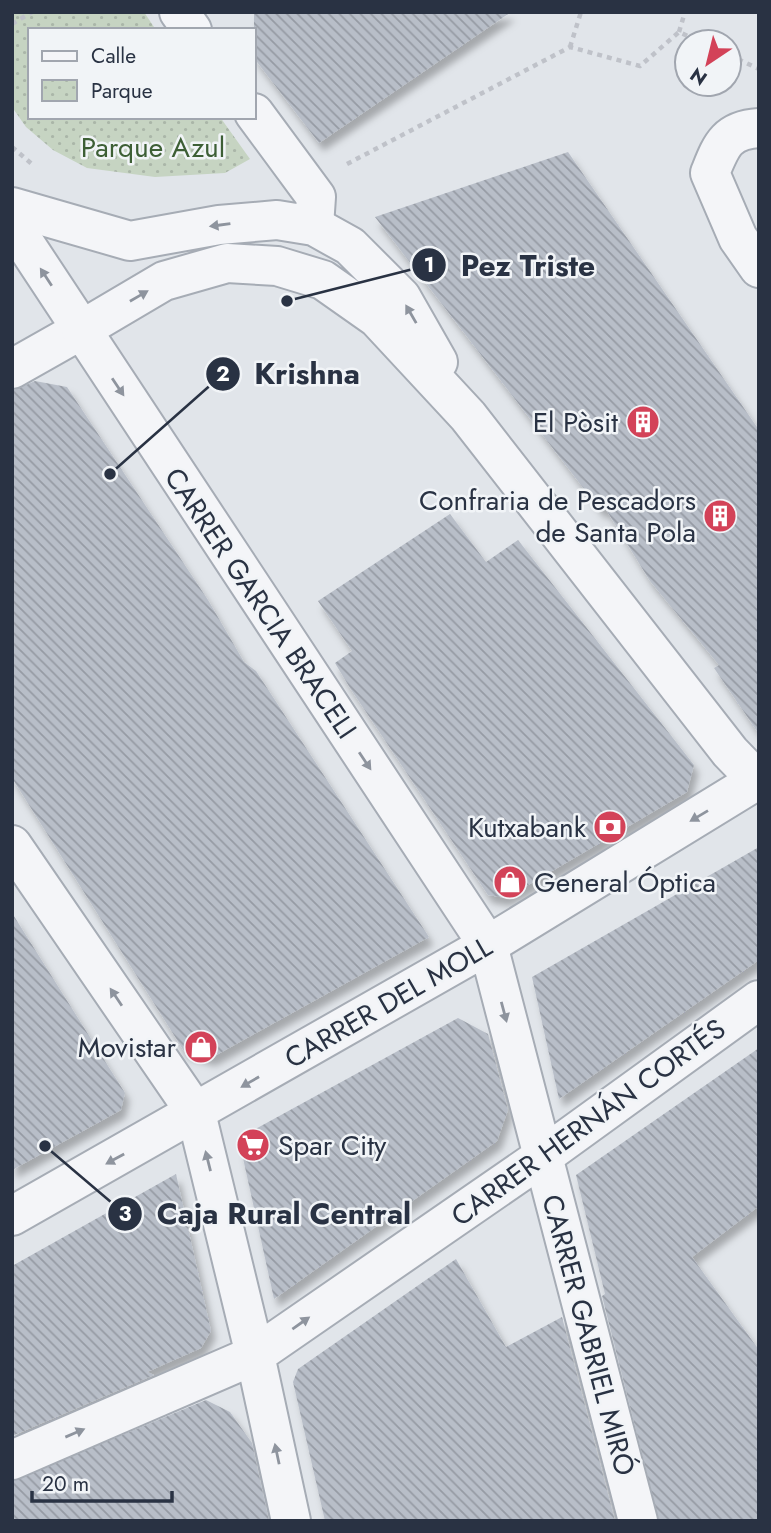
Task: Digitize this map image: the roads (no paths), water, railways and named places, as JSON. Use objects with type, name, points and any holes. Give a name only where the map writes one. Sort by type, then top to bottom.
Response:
[{"type":"street","points":[[179,12],[191,28]]},
{"type":"street","points":[[256,116],[316,197],[314,226]]},
{"type":"street","points":[[759,128],[746,128],[723,141],[709,173],[738,238],[759,268]]},
{"type":"street","points":[[12,207],[130,241],[219,225],[277,220],[314,226],[350,246],[401,297],[468,416]]},
{"type":"street","name":"CARRER GARCIA BRACELI","points":[[12,224],[488,945]]},
{"type":"street","points":[[12,369],[164,281],[227,263],[277,266],[323,280],[377,318],[468,416],[730,752],[758,780]]},
{"type":"street","name":"CARRER DEL MOLL","points":[[12,1216],[196,1114],[488,945],[758,780]]},
{"type":"street","points":[[12,845],[196,1114],[255,1355],[291,1521]]},
{"type":"street","name":"CARRER GABRIEL MIRÓ","points":[[488,945],[638,1521]]},
{"type":"street","name":"CARRER HERNÁN CORTÉS","points":[[12,1460],[255,1355],[542,1157],[759,1000]]},
{"type":"place","name":"Pez Triste","points":[[287,301]]},
{"type":"place","name":"El Pòsit","points":[[643,422]]},
{"type":"place","name":"Krishna","points":[[110,474]]},
{"type":"place","name":"Confraria de Pescadors de Santa Pola","points":[[720,516]]},
{"type":"place","name":"Kutxabank","points":[[610,827]]},
{"type":"place","name":"General Óptica","points":[[510,882]]},
{"type":"place","name":"Movistar","points":[[201,1047]]},
{"type":"place","name":"Spar City","points":[[253,1145]]},
{"type":"place","name":"Caja Rural Central","points":[[45,1146]]},
{"type":"park label","name":"Parque Azul","points":[[153,147]]}]
